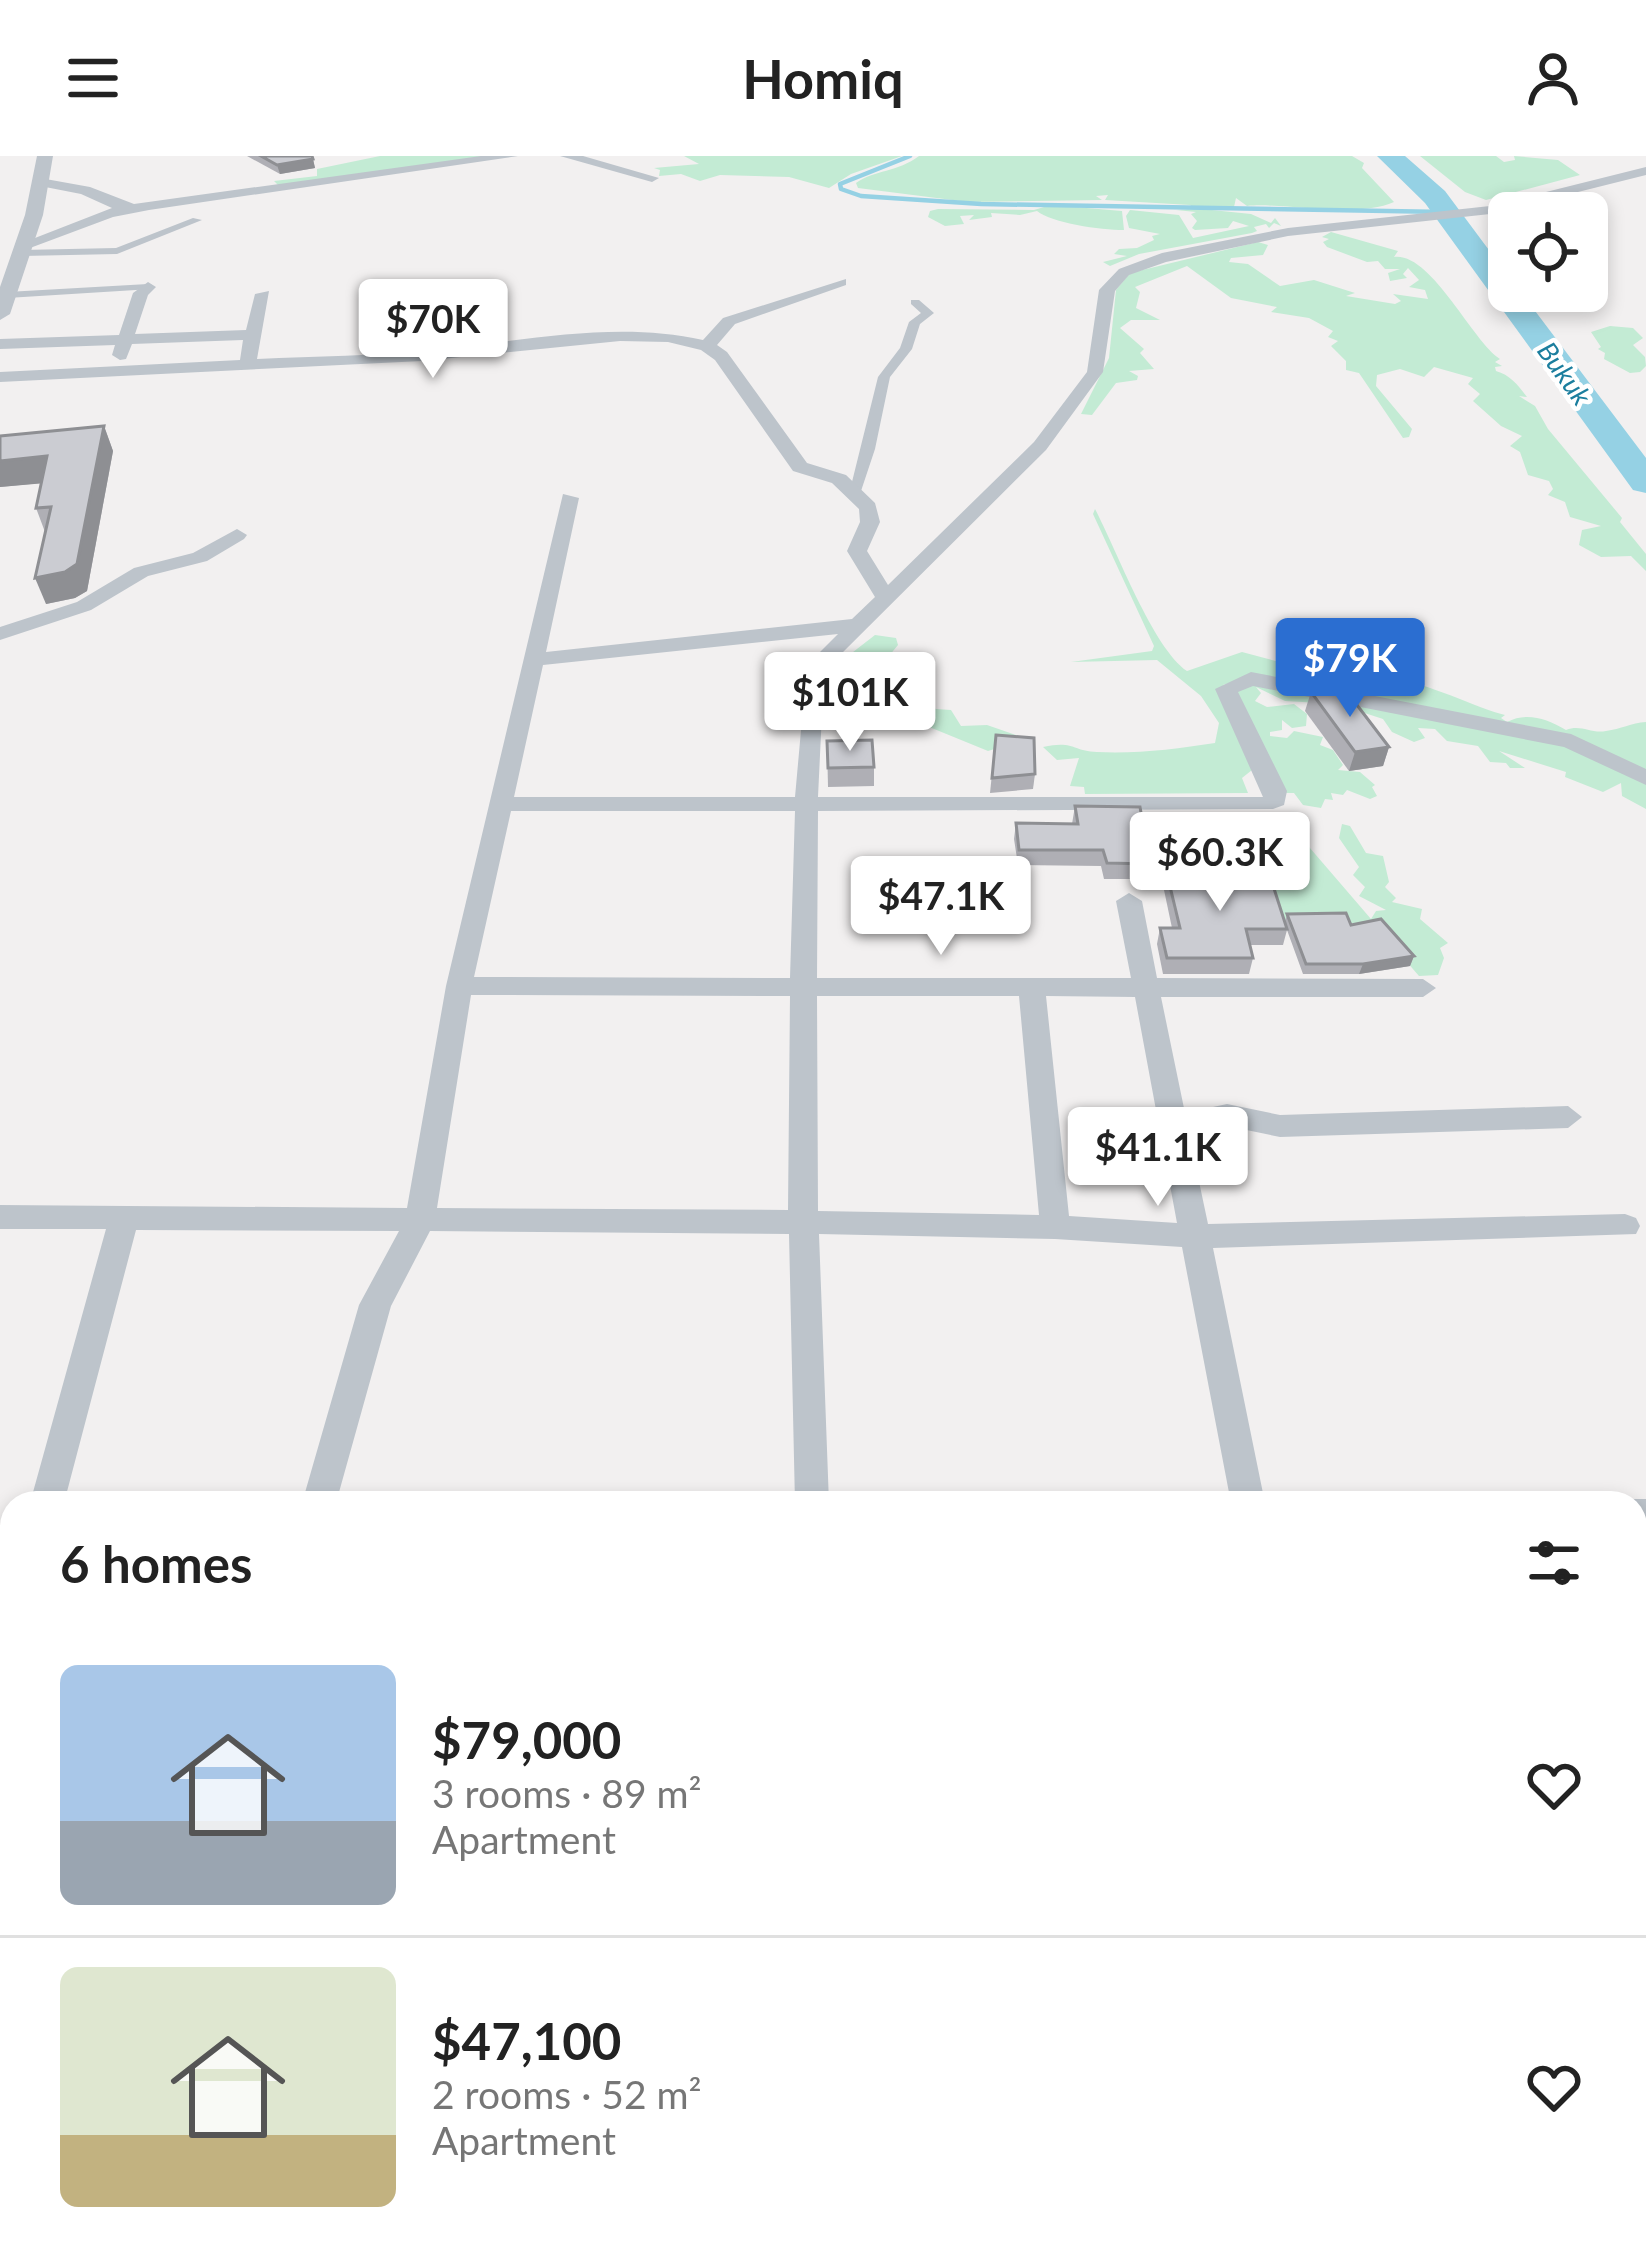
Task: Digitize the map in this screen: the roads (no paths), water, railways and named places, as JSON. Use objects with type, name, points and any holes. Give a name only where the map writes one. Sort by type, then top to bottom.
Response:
[{"type":"street","points":[[45,156],[34,215],[3,305],[148,287]]},
{"type":"street","points":[[40,182],[85,190],[122,207],[137,208],[511,156]]},
{"type":"street","points":[[567,156],[652,178]]},
{"type":"street","points":[[811,1491],[800,1222],[802,990],[816,682],[823,660],[1040,446],[1095,372],[1107,290],[1124,272],[1162,257],[1251,238],[1490,210],[1646,171]]},
{"type":"street","points":[[0,256],[137,208]]},
{"type":"street","points":[[8,214],[34,215]]},
{"type":"street","points":[[24,249],[117,250],[197,220]]},
{"type":"street","points":[[707,346],[729,321],[840,283]]},
{"type":"street","points":[[115,372],[148,287]]},
{"type":"street","points":[[247,366],[263,294]]},
{"type":"street","points":[[854,491],[869,449],[884,376],[906,349],[915,322],[928,313],[915,302]]},
{"type":"street","points":[[0,344],[251,334]]},
{"type":"street","points":[[0,377],[422,356],[620,336],[668,337],[707,346],[721,356],[800,467],[839,479],[868,507],[870,522],[857,551],[886,598]]},
{"type":"street","points":[[322,1491],[375,1305],[419,1223],[459,986],[570,498]]},
{"type":"street","points":[[3,626],[84,607],[141,572],[200,557],[238,535]]},
{"type":"street","points":[[536,659],[859,625]]},
{"type":"street","points":[[502,804],[1265,804],[1276,800],[1276,791],[1226,688],[1252,679],[1571,741],[1646,778]]},
{"type":"street","points":[[1130,901],[1246,1491]]},
{"type":"street","points":[[459,986],[1423,988]]},
{"type":"street","points":[[1032,989],[1055,1227]]},
{"type":"street","points":[[1176,1135],[1190,1122],[1227,1115],[1280,1126],[1568,1117]]},
{"type":"street","points":[[0,1217],[800,1222],[1055,1227],[1197,1236],[1625,1226]]},
{"type":"street","points":[[50,1491],[124,1219]]},
{"type":"waterway","points":[[910,156],[840,184],[841,189],[861,196],[981,204],[1445,212]]},
{"type":"waterway","name":"Bukuk","points":[[1390,156],[1435,197],[1646,482]]}]
